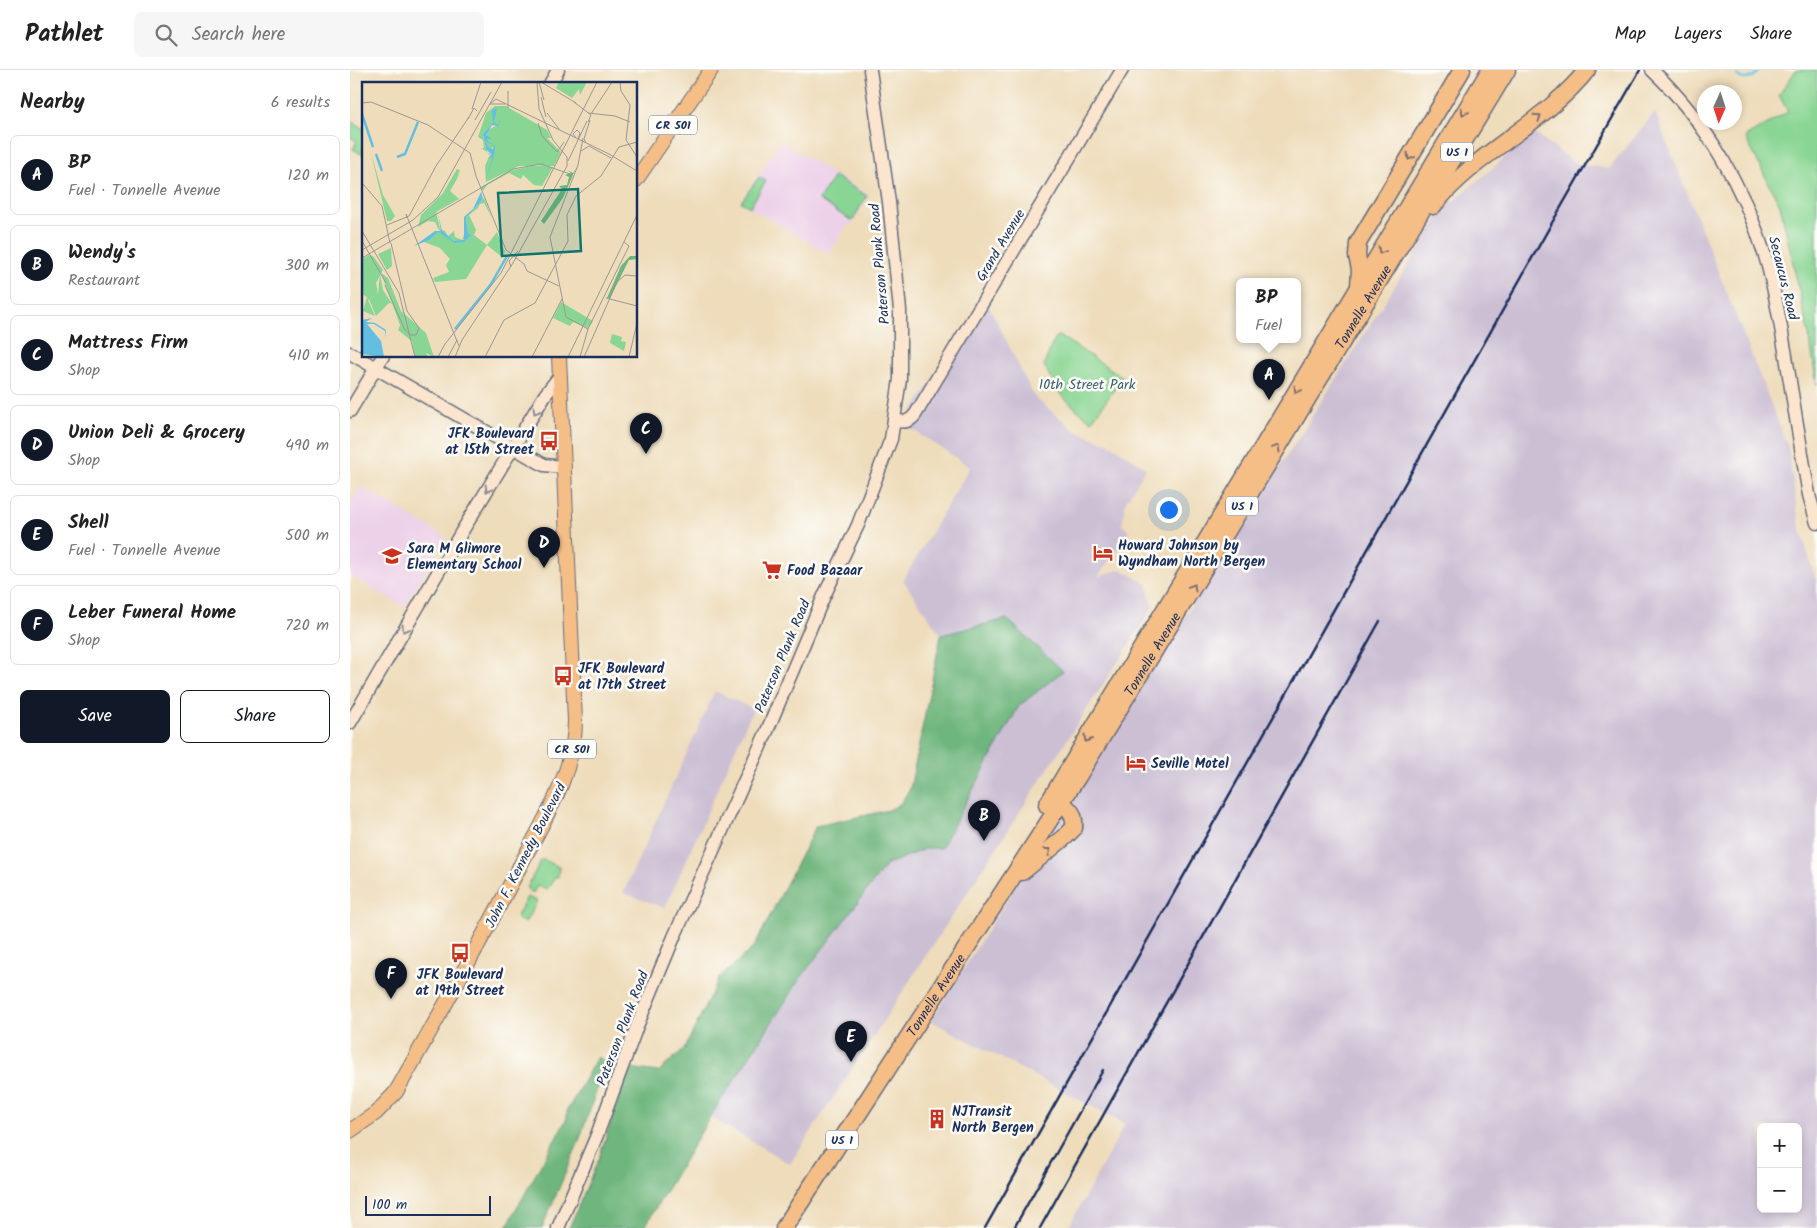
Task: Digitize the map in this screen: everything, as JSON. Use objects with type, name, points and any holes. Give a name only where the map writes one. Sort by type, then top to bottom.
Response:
[{"type":"highway","points":[[1358,289],[1360,269],[1356,256],[1358,243],[1462,70]]},
{"type":"highway","name":"Tonnelle Avenue","points":[[784,1228],[1010,882],[1056,800],[1358,289],[1490,70]]},
{"type":"highway","name":"Tonnelle Avenue","points":[[771,1228],[1056,800],[1507,70]]},
{"type":"highway","points":[[1408,233],[1456,181],[1488,153],[1564,97],[1587,70]]},
{"type":"highway","points":[[1010,882],[1074,828],[1074,815],[1056,800]]},
{"type":"main road","points":[[551,82],[558,70]]},
{"type":"main road","name":"CR 501","points":[[638,177],[711,70]]},
{"type":"main road","name":"Paterson Plank Road","points":[[558,1228],[597,1135],[674,938],[768,731],[824,596],[858,525],[891,438],[895,420],[900,372],[900,310],[889,202],[870,70]]},
{"type":"main road","name":"Grand Avenue","points":[[895,420],[907,422],[915,414],[1122,70]]},
{"type":"main road","name":"Secaucus Road","points":[[1652,70],[1669,86],[1703,129],[1740,191],[1761,242],[1778,314],[1809,495],[1817,523]]},
{"type":"main road","points":[[350,354],[544,465],[563,467]]},
{"type":"main road","points":[[350,411],[381,358]]},
{"type":"main road","name":"John F. Kennedy Boulevard","points":[[350,1131],[376,1113],[396,1092],[492,921],[559,789],[569,762],[573,746],[574,721],[559,358]]},
{"type":"main road","points":[[350,723],[461,533],[545,395],[560,376]]},
{"type":"shaded area","points":[[1655,112],[1788,447],[1799,523],[1817,585],[1817,1228],[1068,1228],[1125,1124],[931,1021],[1109,736],[1443,210],[1534,133],[1575,163],[1609,169]]},
{"type":"shaded area","points":[[781,142],[869,195],[851,225],[848,224],[829,254],[740,202]]},
{"type":"shaded area","points":[[985,298],[1035,398],[1076,431],[1112,445],[1146,468],[1126,501],[1122,525],[1129,531],[1098,577],[1121,569],[1147,584],[1153,608],[790,1164],[710,1117],[802,976],[886,865],[927,848],[941,848],[1019,706],[1063,671],[1007,619],[941,635],[903,580],[970,467],[910,428],[912,412]]},
{"type":"shaded area","name":"Sara M Glimore Elementary School","points":[[361,487],[446,537],[404,607],[350,576],[350,504]]},
{"type":"shaded area","points":[[715,691],[753,709],[665,908],[623,893]]},
{"type":"green space","points":[[1796,70],[1817,70],[1817,385],[1809,335],[1780,205],[1745,137],[1788,112],[1779,95]]},
{"type":"green space","points":[[350,121],[362,128],[362,154],[353,149],[357,141],[350,137]]},
{"type":"green space","points":[[834,176],[867,196],[852,221],[819,200]]},
{"type":"green space","points":[[759,177],[766,181],[750,207],[741,202]]},
{"type":"green space","name":"10th Street Park","points":[[1058,335],[1123,377],[1092,421],[1064,397],[1044,365]]},
{"type":"green space","points":[[1007,619],[1063,671],[1019,706],[941,848],[927,848],[886,865],[802,976],[710,1117],[644,1228],[569,1228],[599,1158],[629,1068],[658,1072],[685,1048],[719,978],[754,947],[816,826],[889,810],[900,804],[910,789],[941,635]]},
{"type":"green space","points":[[541,860],[559,867],[558,877],[556,876],[547,890],[537,886],[533,893],[528,890],[528,886]]},
{"type":"green space","points":[[527,897],[537,901],[525,923],[516,918]]},
{"type":"green space","points":[[597,1057],[606,1062],[579,1141],[542,1228],[506,1228],[567,1118],[567,1111]]},
{"type":"waterway","points":[[1737,75],[1746,79],[1759,70]]},
{"type":"railway","points":[[985,1228],[1640,70]]},
{"type":"railway","points":[[1040,1228],[1380,621]]},
{"type":"railway","points":[[1014,1228],[1103,1070]]},
{"type":"place","name":"BP","points":[[1269,400]]},
{"type":"place","name":"JFK Boulevard at 15th Street","points":[[549,441]]},
{"type":"place","name":"Mattress Firm","points":[[646,454]]},
{"type":"place","name":"Howard Johnson by Wyndham North Bergen","points":[[1103,553]]},
{"type":"place","name":"Sara M Glimore Elementary School","points":[[392,556]]},
{"type":"place","name":"Union Deli & Grocery","points":[[544,568]]},
{"type":"place","name":"Food Bazaar","points":[[772,570]]},
{"type":"place","name":"JFK Boulevard at 17th Street","points":[[563,676]]},
{"type":"place","name":"Seville Motel","points":[[1136,763]]},
{"type":"place","name":"Wendy's","points":[[984,841]]},
{"type":"place","name":"JFK Boulevard at 19th Street","points":[[460,953]]},
{"type":"place","name":"Leber Funeral Home","points":[[391,999]]},
{"type":"place","name":"Shell","points":[[851,1062]]},
{"type":"place","name":"NJTransit North Bergen","points":[[937,1119]]}]
